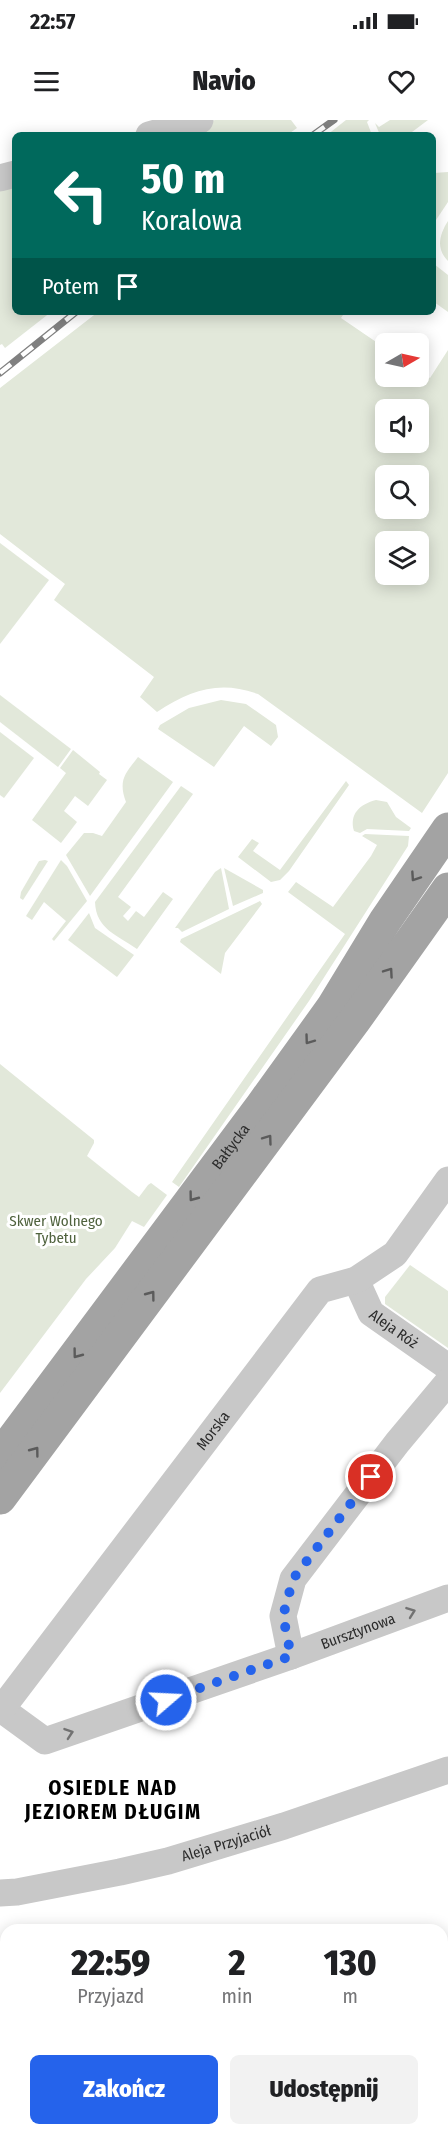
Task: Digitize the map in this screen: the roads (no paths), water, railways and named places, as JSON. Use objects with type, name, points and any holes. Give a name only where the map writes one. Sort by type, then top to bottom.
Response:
[{"type":"main road","name":"Bałtycka","points":[[0,1456],[332,1008],[385,921],[448,829]]},
{"type":"main road","name":"Bałtycka","points":[[0,1498],[348,1029],[448,889]]},
{"type":"street","points":[[159,132],[200,120]]},
{"type":"street","name":"Morska","points":[[1,1710],[320,1290],[356,1280],[395,1254],[448,1180]]},
{"type":"street","name":"Aleja Róż","points":[[356,1280],[371,1313],[448,1367]]},
{"type":"street","points":[[291,1656],[283,1616],[293,1579],[397,1443],[448,1382]]},
{"type":"street","name":"Bursztynowa","points":[[1,1710],[45,1741],[291,1656],[448,1598]]},
{"type":"street","name":"Aleja Przyjaciół","points":[[0,1893],[98,1877],[168,1861],[284,1826],[448,1770]]},
{"type":"railway","points":[[317,132],[334,120]]},
{"type":"railway","points":[[0,373],[72,315]]},
{"type":"district","name":"OSIEDLE NAD JEZIOREM DŁUGIM","points":[[113,1800]]},
{"type":"park label","name":"Skwer Wolnego Tybetu","points":[[56,1230]]}]
